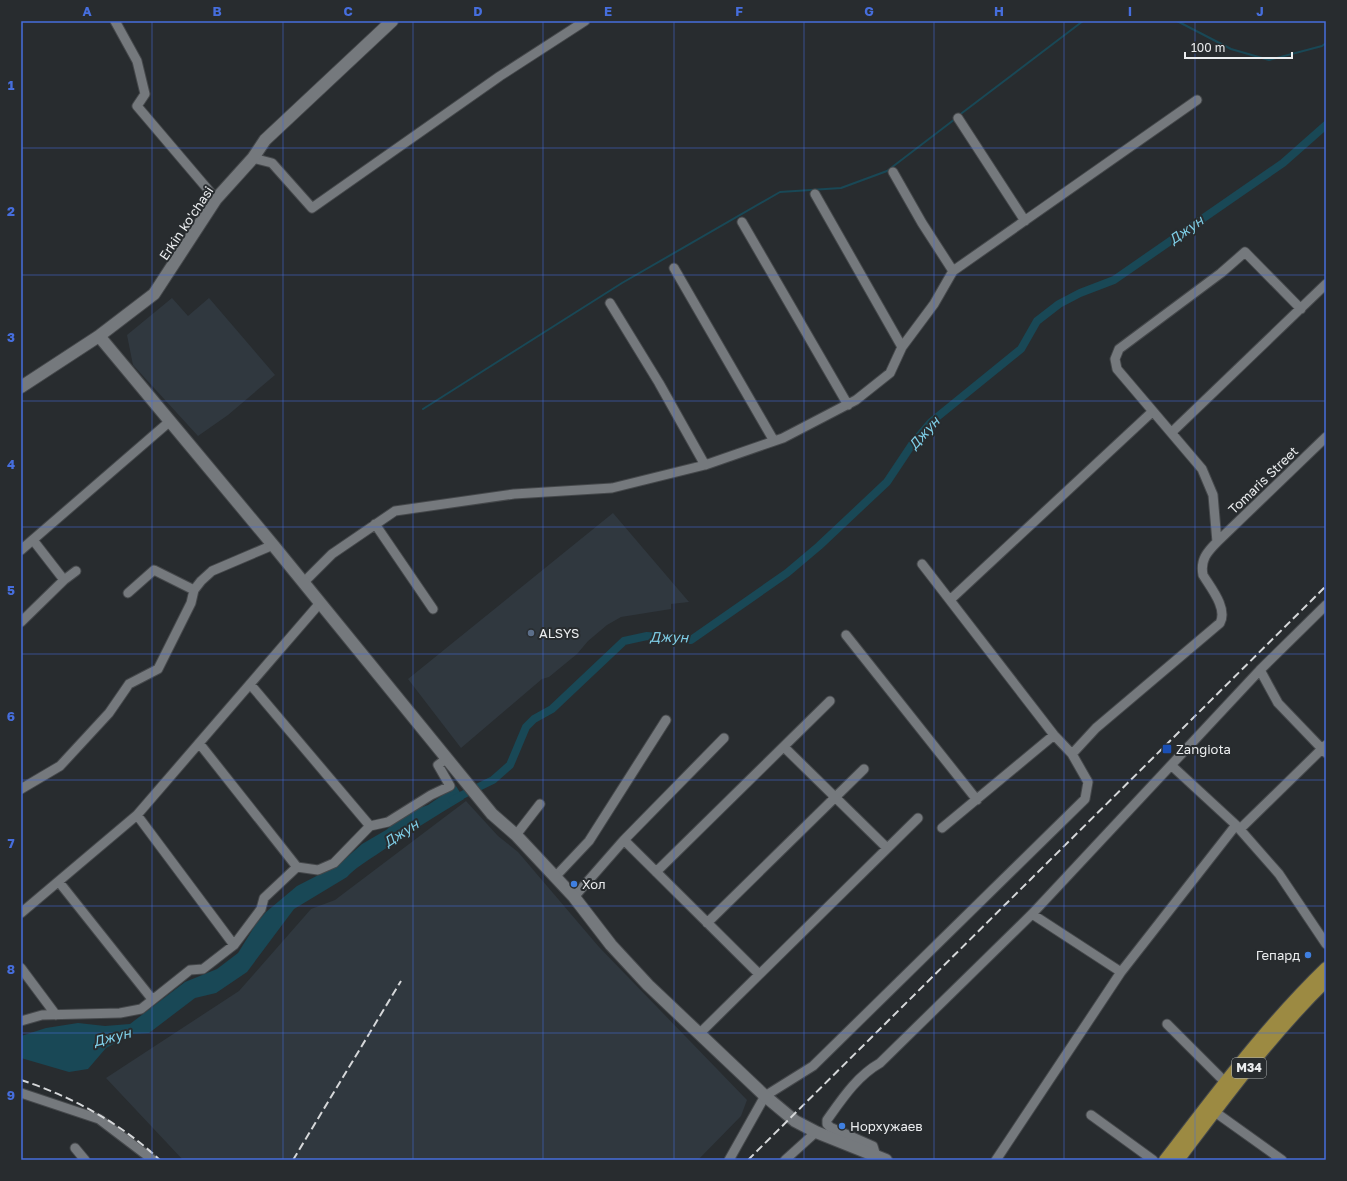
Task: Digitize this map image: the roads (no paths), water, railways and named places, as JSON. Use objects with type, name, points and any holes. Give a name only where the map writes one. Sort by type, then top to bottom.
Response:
[{"type":"main road","name":"Erkin ko'chasi","points":[[21,387],[99,336],[154,294],[216,199],[253,158],[265,140],[392,21]]},
{"type":"main road","points":[[99,336],[169,422],[304,582],[492,814],[516,835],[574,897],[611,945],[648,985],[765,1096],[795,1121],[816,1132],[879,1159]]},
{"type":"main road","name":"M34","points":[[1165,1160],[1225,1082],[1292,1002],[1326,968]]},
{"type":"main road","name":"M34","points":[[1178,1160],[1282,1027],[1326,981]]},
{"type":"street","points":[[115,21],[137,61],[145,94],[137,106],[216,199]]},
{"type":"street","points":[[253,158],[272,163],[312,208],[500,76],[585,21]]},
{"type":"street","points":[[304,582],[332,554],[395,511],[514,494],[612,488],[705,465],[774,441],[848,405],[890,373],[902,347],[934,304],[953,271],[1197,100]]},
{"type":"street","points":[[958,118],[1025,221]]},
{"type":"street","points":[[893,172],[922,223],[953,271]]},
{"type":"street","points":[[815,194],[902,347]]},
{"type":"street","points":[[742,222],[848,405]]},
{"type":"street","points":[[1218,542],[1212,495],[1202,469],[1172,432],[1152,412],[1116,369],[1115,359],[1119,349],[1220,273],[1245,252],[1301,309]]},
{"type":"street","points":[[674,268],[774,441]]},
{"type":"street","points":[[1172,432],[1326,284]]},
{"type":"street","points":[[610,303],[659,383],[705,465]]},
{"type":"street","points":[[951,599],[1152,412]]},
{"type":"street","points":[[21,550],[169,422]]},
{"type":"street","name":"Tomaris Street","points":[[1072,754],[1096,728],[1220,623],[1222,615],[1221,607],[1203,575],[1202,570],[1207,553],[1326,437]]},
{"type":"street","points":[[375,524],[433,609]]},
{"type":"street","points":[[33,540],[64,580]]},
{"type":"street","points":[[21,789],[60,766],[109,713],[129,684],[158,669],[191,603],[194,590],[201,581],[212,571],[273,545]]},
{"type":"street","points":[[730,1160],[765,1096],[813,1066],[1085,799],[1088,782],[1072,754],[1054,735],[951,599],[922,564]]},
{"type":"street","points":[[128,592],[154,570],[194,590]]},
{"type":"street","points":[[21,622],[64,580],[76,571]]},
{"type":"street","points":[[21,913],[137,815],[320,603]]},
{"type":"street","points":[[879,1159],[873,1146],[830,1127],[827,1124],[828,1120],[855,1083],[870,1069],[880,1063],[1032,914],[1172,766],[1260,670],[1326,605]]},
{"type":"street","points":[[846,635],[977,800]]},
{"type":"street","points":[[996,1160],[1121,972],[1238,827],[1325,749],[1278,702],[1260,670]]},
{"type":"street","points":[[250,684],[370,826]]},
{"type":"street","points":[[656,872],[830,701]]},
{"type":"street","points":[[555,877],[589,841],[666,720]]},
{"type":"street","points":[[942,828],[1054,735]]},
{"type":"street","points":[[574,897],[624,840],[724,738]]},
{"type":"street","points":[[199,743],[297,867],[318,870],[334,863],[370,826],[388,822],[431,795],[450,786],[438,765],[446,758]]},
{"type":"street","points":[[784,747],[887,848]]},
{"type":"street","points":[[1172,766],[1238,827],[1279,874],[1326,944]]},
{"type":"street","points":[[707,923],[864,769]]},
{"type":"street","points":[[516,835],[540,804]]},
{"type":"street","points":[[137,815],[234,945]]},
{"type":"street","points":[[699,1034],[918,818]]},
{"type":"street","points":[[624,840],[759,974]]},
{"type":"street","points":[[21,1021],[42,1015],[120,1013],[141,1008],[190,970],[203,969],[234,945],[261,909],[264,898],[297,867]]},
{"type":"street","points":[[59,882],[152,1000]]},
{"type":"street","points":[[1032,914],[1121,972]]},
{"type":"street","points":[[21,968],[56,1014]]},
{"type":"street","points":[[1167,1024],[1225,1082]]},
{"type":"street","points":[[21,1093],[99,1119],[153,1160]]},
{"type":"street","points":[[1215,1112],[1282,1160]]},
{"type":"street","points":[[1092,1115],[1153,1160]]},
{"type":"street","points":[[785,1160],[816,1132]]},
{"type":"street","points":[[75,1148],[85,1160]]},
{"type":"water","points":[[456,786],[464,799],[361,865],[347,877],[294,909],[247,972],[216,993],[195,998],[149,1033],[132,1034],[106,1048],[88,1069],[69,1072],[21,1058],[21,1036],[46,1028],[78,1023],[105,1026],[130,1024],[185,982],[217,969],[238,953],[256,924],[266,912],[297,886],[338,865],[362,844],[386,830],[408,812],[428,805]]},
{"type":"waterway","points":[[958,116],[1083,21]]},
{"type":"waterway","points":[[1177,21],[1231,49],[1269,60],[1322,46],[1326,43]]},
{"type":"waterway","points":[[423,409],[622,283],[780,192],[841,188],[887,171],[955,119]]},
{"type":"waterway","name":"Джун","points":[[452,800],[493,780],[510,765],[526,727],[534,719],[552,709],[624,641],[647,636],[691,640],[787,573],[819,546],[887,482],[913,443],[931,422],[1021,349],[1037,321],[1059,304],[1080,293],[1114,280],[1283,163],[1326,125]]},
{"type":"railway","points":[[748,1160],[1326,586]]},
{"type":"railway","points":[[293,1160],[401,981]]},
{"type":"railway","points":[[21,1080],[59,1094],[95,1112],[129,1134],[160,1160]]},
{"type":"place","name":"ALSYS","points":[[531,633]]},
{"type":"place","name":"Zangiota","points":[[1167,749]]},
{"type":"place","name":"Хол","points":[[574,884]]},
{"type":"place","name":"Гепард","points":[[1308,955]]},
{"type":"place","name":"Норхужаев","points":[[842,1126]]}]
